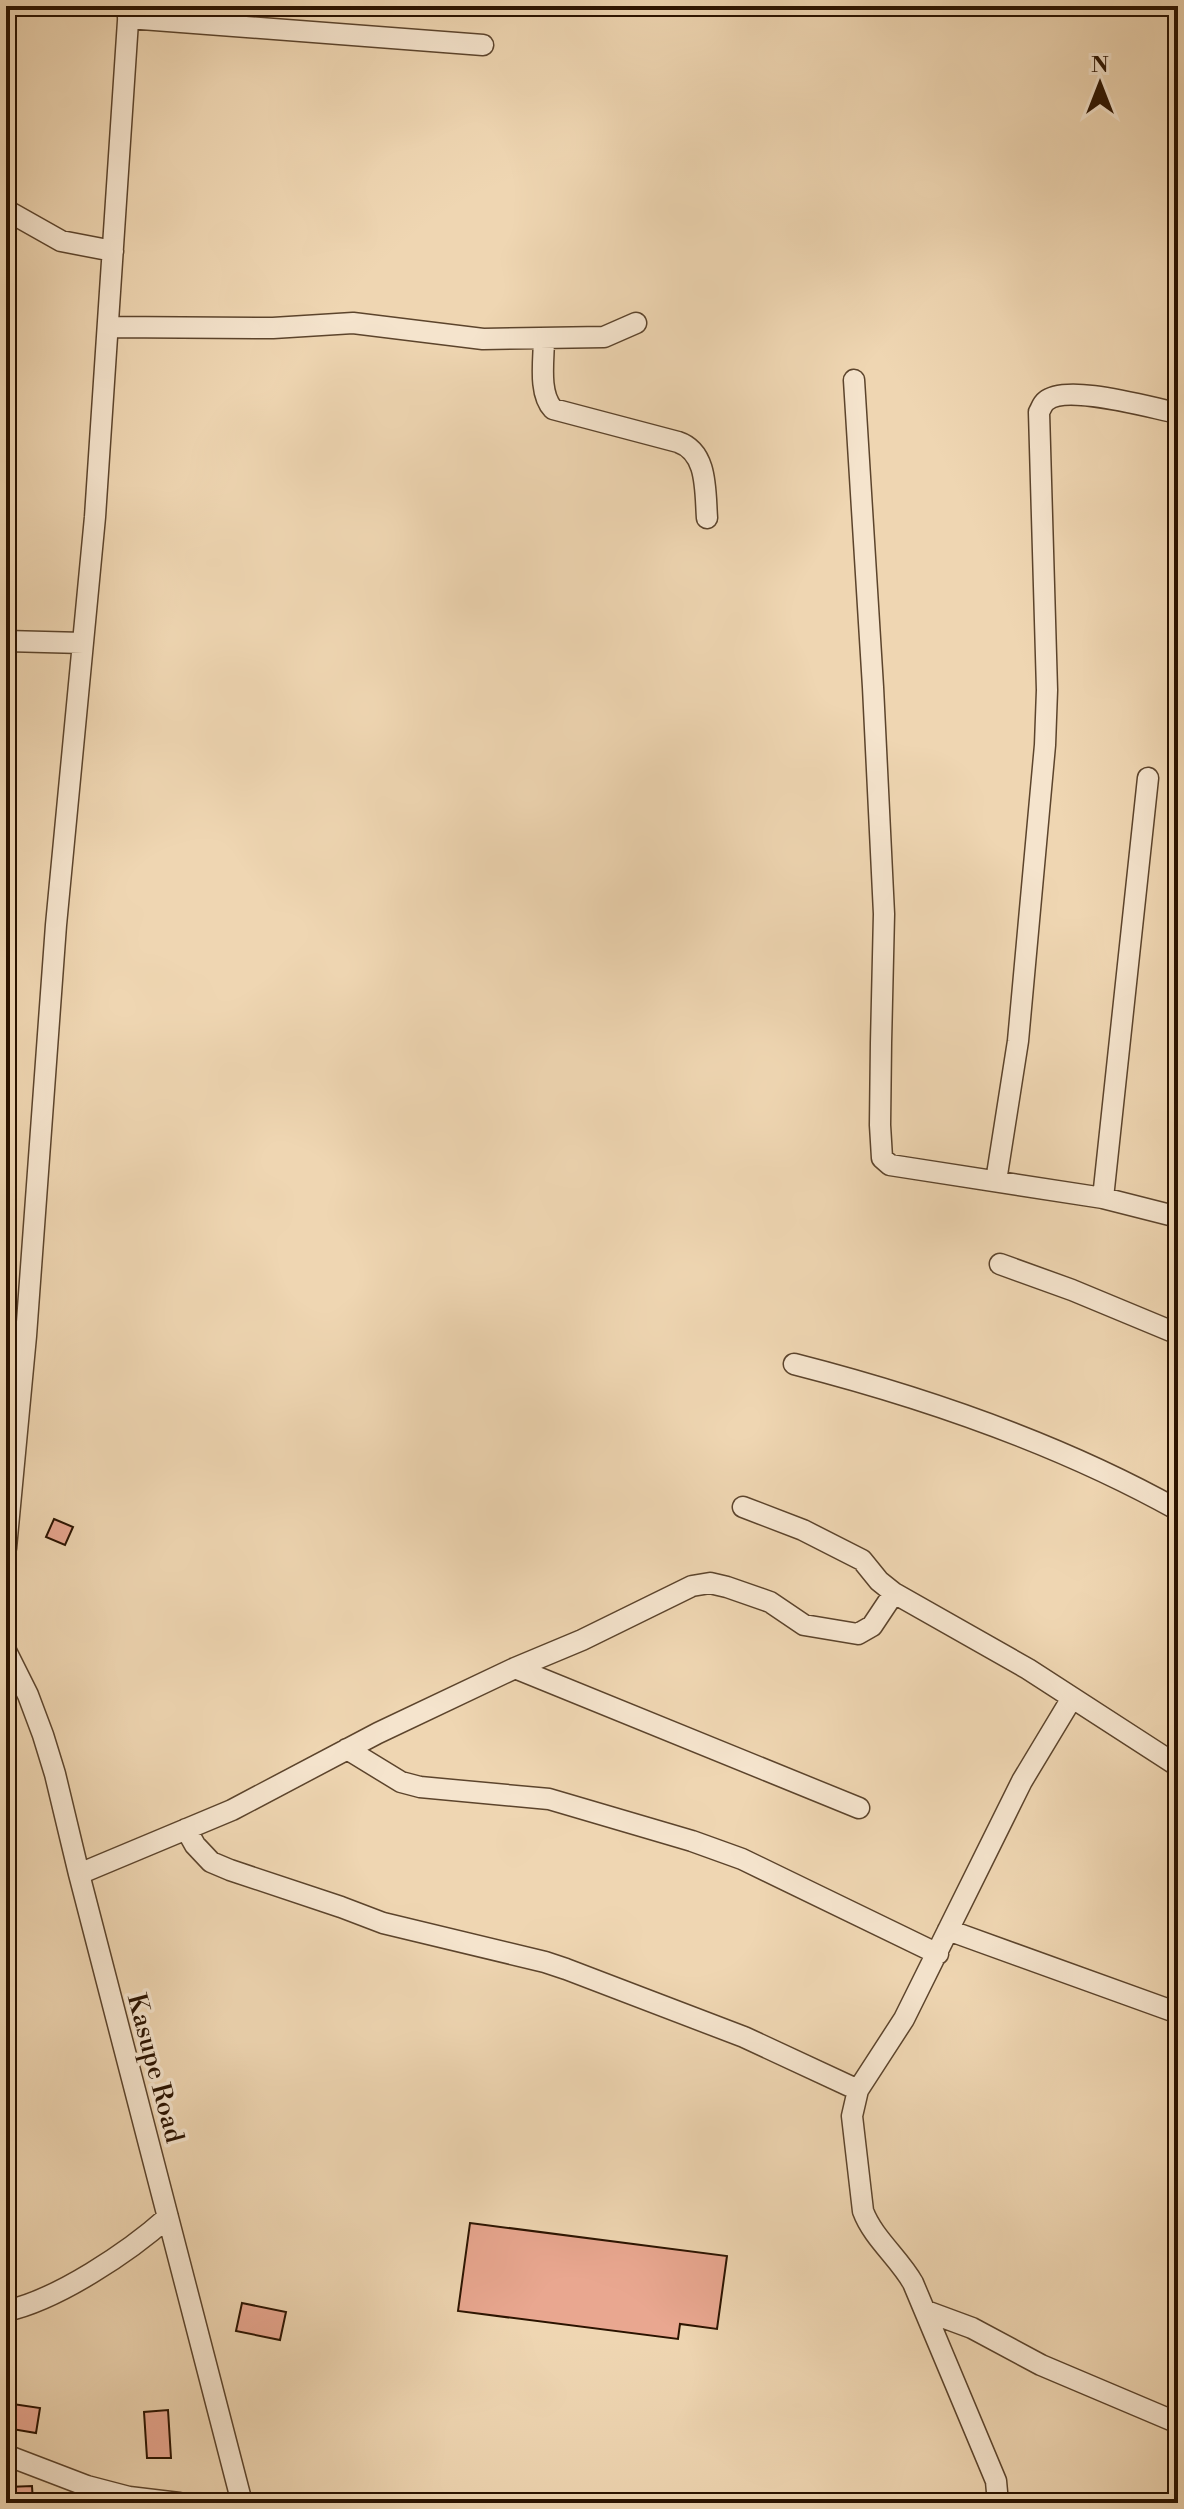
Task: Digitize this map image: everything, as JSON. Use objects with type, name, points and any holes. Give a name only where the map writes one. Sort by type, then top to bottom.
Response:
[{"type":"street","points":[[6,1548],[26,1336],[56,925],[95,517],[128,12],[483,45]]},
{"type":"street","points":[[6,210],[61,241],[113,251]]},
{"type":"street","points":[[108,327],[273,328],[353,323],[483,339],[604,337],[636,323]]},
{"type":"street","points":[[544,338],[547,403],[553,409],[691,448],[703,473],[707,518]]},
{"type":"street","points":[[854,380],[884,914],[882,1158],[890,1165],[1103,1198],[1178,1217]]},
{"type":"street","points":[[996,1181],[1018,1041],[1045,745],[1047,690],[1039,412],[1046,400],[1065,393],[1085,394],[1178,413]]},
{"type":"street","points":[[6,641],[83,643]]},
{"type":"street","points":[[1103,1198],[1148,778]]},
{"type":"street","points":[[1000,1264],[1178,1334]]},
{"type":"street","points":[[794,1364],[941,1406],[1055,1450],[1178,1510]]},
{"type":"street","points":[[743,1507],[803,1530],[862,1560],[879,1581],[894,1593],[1028,1669],[1178,1766]]},
{"type":"street","points":[[79,1874],[232,1810],[347,1749],[515,1668],[702,1584],[710,1583],[759,1597],[804,1625],[858,1634],[872,1626],[894,1593]]},
{"type":"street","name":"Kasupe Road","points":[[6,1651],[28,1695],[55,1774],[242,2503]]},
{"type":"street","points":[[515,1668],[859,1808]]},
{"type":"street","points":[[998,2503],[996,2481],[926,2311],[905,2269],[874,2231],[863,2211],[852,2116],[858,2090],[904,2019],[1022,1781],[1072,1698]]},
{"type":"street","points":[[347,1749],[401,1782],[420,1787],[549,1799],[718,1850],[938,1954]]},
{"type":"street","points":[[186,1829],[195,1845],[211,1862],[230,1870],[383,1923],[566,1969],[744,2037],[858,2090]]},
{"type":"street","points":[[948,1930],[1178,2013]]},
{"type":"street","points":[[6,2311],[27,2307],[52,2295],[131,2246],[168,2217]]},
{"type":"street","points":[[926,2311],[972,2328],[1041,2365],[1178,2423]]},
{"type":"street","points":[[6,2455],[87,2486],[129,2497],[179,2503]]},
{"type":"building","points":[[54,1519],[73,1527],[65,1545],[46,1537]]},
{"type":"building","points":[[470,2223],[727,2256],[717,2329],[680,2324],[678,2339],[458,2311]]},
{"type":"building","points":[[242,2303],[286,2312],[280,2340],[236,2331]]},
{"type":"building","points":[[6,2403],[40,2408],[36,2433],[6,2428]]},
{"type":"building","points":[[168,2410],[171,2458],[147,2458],[144,2412]]},
{"type":"building","points":[[32,2486],[33,2503],[9,2503],[8,2487]]}]
